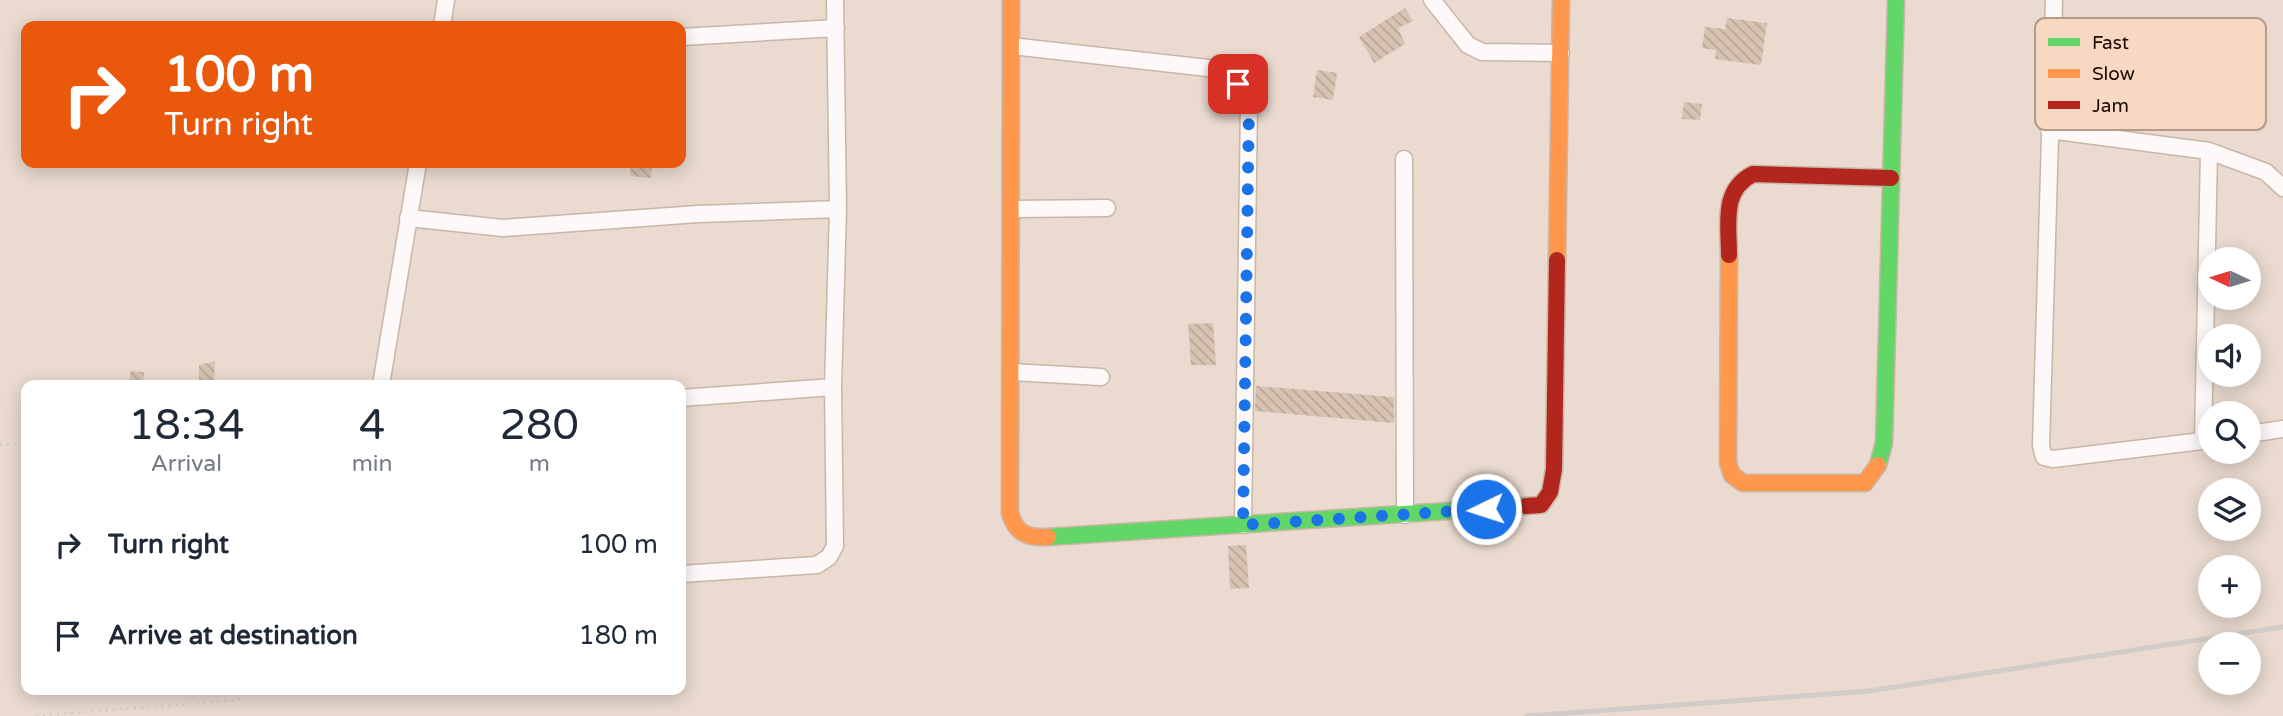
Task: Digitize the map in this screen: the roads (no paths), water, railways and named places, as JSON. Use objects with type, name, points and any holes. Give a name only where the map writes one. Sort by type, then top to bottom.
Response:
[{"type":"street","points":[[443,21],[446,0]]},
{"type":"street","points":[[686,574],[817,565],[829,557],[835,546],[833,387],[838,209],[835,0]]},
{"type":"street","points":[[1012,0],[1010,513],[1016,529],[1031,538],[1541,505],[1550,492],[1554,455],[1561,0]]},
{"type":"street","points":[[1432,0],[1468,45],[1482,52],[1560,53]]},
{"type":"street","points":[[1891,178],[1753,174],[1737,183],[1732,191],[1729,200],[1728,463],[1737,481],[1743,484],[1865,483],[1878,467],[1884,443],[1896,0]]},
{"type":"street","points":[[2053,18],[2054,0]]},
{"type":"street","points":[[686,37],[836,28]]},
{"type":"street","points":[[1012,46],[1217,69],[1228,75],[1244,92],[1249,104],[1243,525]]},
{"type":"street","points":[[2198,442],[2053,459],[2045,457],[2041,446],[2049,130],[2209,151],[2266,172],[2283,188]]},
{"type":"street","points":[[2206,401],[2209,151]]},
{"type":"street","points":[[1404,159],[1405,515]]},
{"type":"street","points":[[382,380],[417,168]]},
{"type":"street","points":[[1011,209],[1107,208]]},
{"type":"street","points":[[408,218],[503,228],[698,214],[838,209]]},
{"type":"street","points":[[1011,372],[1101,377]]},
{"type":"street","points":[[686,398],[833,387]]},
{"type":"street","points":[[2261,432],[2283,429]]},
{"type":"railway","points":[[1527,716],[1869,691],[2283,627]]}]
